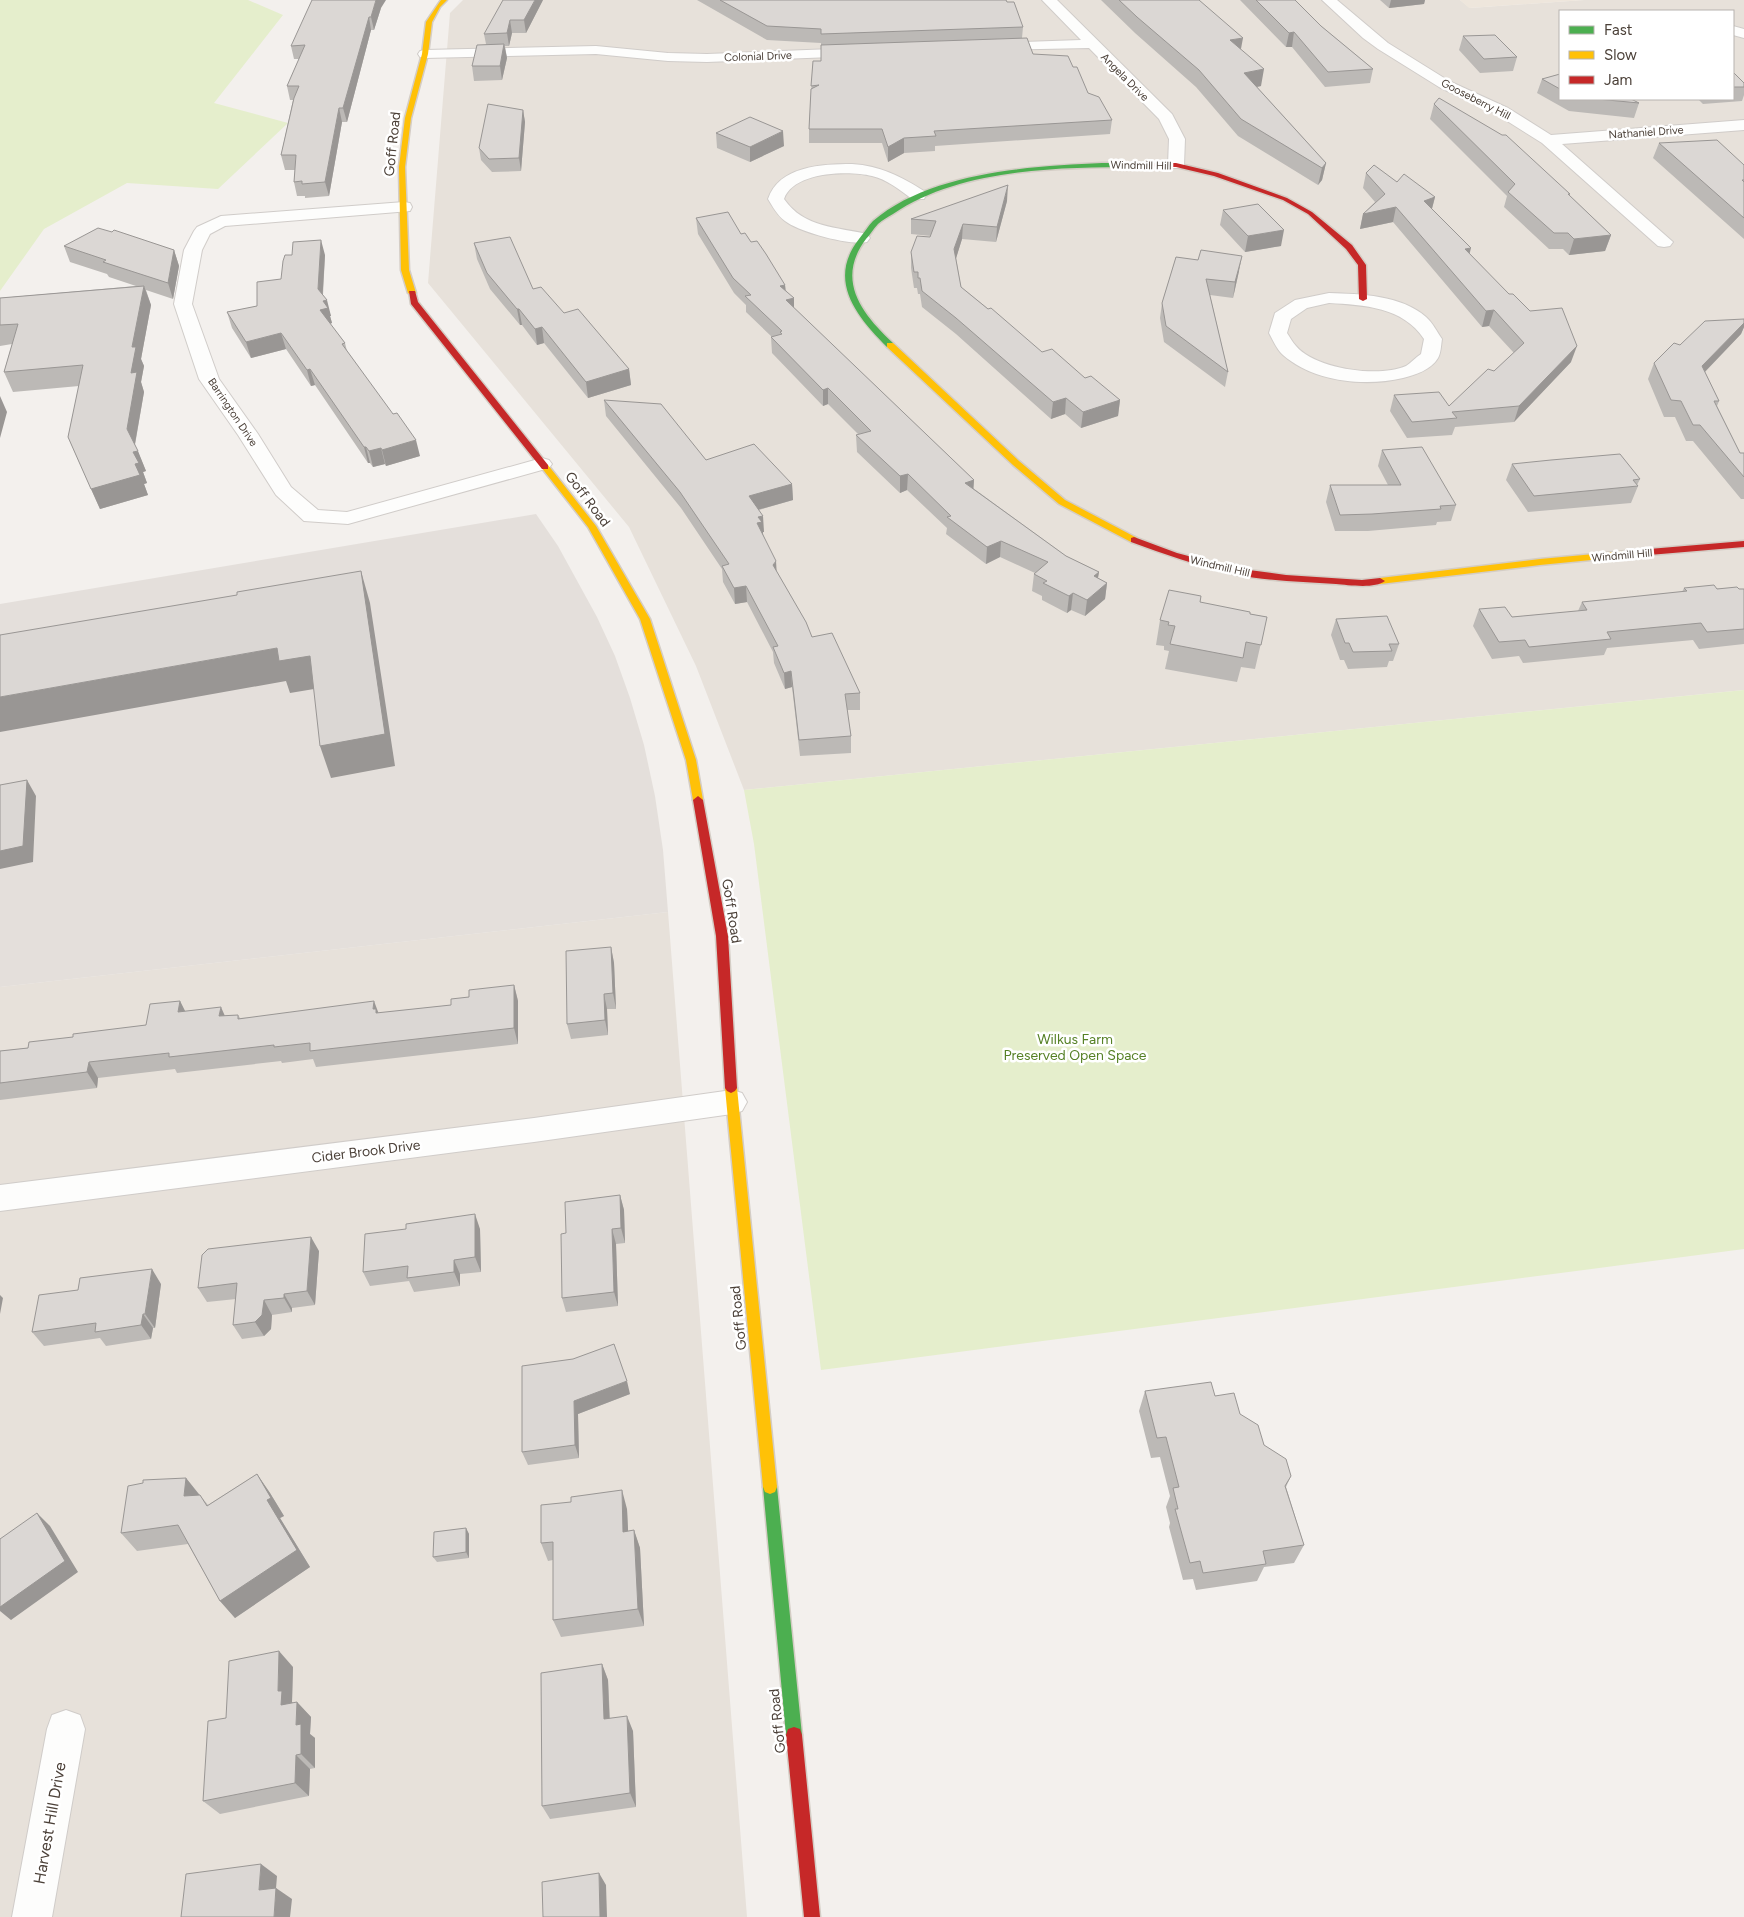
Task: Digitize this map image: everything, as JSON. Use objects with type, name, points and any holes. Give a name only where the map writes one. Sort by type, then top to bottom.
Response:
[{"type":"street","name":"Goff Road","points":[[444,0],[438,6],[429,22],[425,54],[408,118],[402,167],[405,270],[414,302],[592,526],[644,619],[691,760],[722,936],[732,1102],[812,1917]]},
{"type":"street","name":"Angela Drive","points":[[1049,0],[1166,117],[1177,139],[1176,165]]},
{"type":"street","name":"Gooseberry Hill","points":[[1329,0],[1368,36],[1383,46],[1444,84],[1502,111],[1548,140],[1664,242]]},
{"type":"street","points":[[980,48],[1091,44]]},
{"type":"street","name":"Colonial Drive","points":[[425,54],[596,50],[668,58],[707,58],[873,52]]},
{"type":"street","name":"Nathaniel Drive","points":[[1548,140],[1744,125]]},
{"type":"street","name":"Windmill Hill","points":[[1363,299],[1362,265],[1349,247],[1310,213],[1285,199],[1216,174],[1176,165],[1092,164],[1026,169],[918,195],[884,216],[861,238],[850,260],[848,282],[860,310],[884,339],[1016,463],[1062,502],[1125,537],[1174,555],[1234,571],[1286,578],[1362,583],[1540,562],[1744,544]]},
{"type":"street","points":[[861,238],[808,227],[794,221],[782,210],[776,199],[780,188],[789,181],[809,173],[856,169],[874,171],[889,177],[918,195]]},
{"type":"street","name":"Barrington Drive","points":[[404,207],[221,221],[203,231],[194,250],[183,304],[209,379],[248,434],[284,491],[312,516],[348,518],[542,464]]},
{"type":"street","points":[[1329,298],[1363,299],[1395,307],[1420,321],[1433,339],[1430,356],[1412,370],[1382,377],[1347,376],[1313,366],[1289,351],[1278,333],[1282,317],[1301,304],[1329,298]]},
{"type":"street","name":"Cider Brook Drive","points":[[0,1198],[534,1130],[732,1102]]},
{"type":"street","name":"Harvest Hill Drive","points":[[32,1917],[66,1729]]},
{"type":"shaded area","points":[[463,0],[1460,0],[1470,8],[1584,0],[1744,0],[1744,690],[744,790],[696,666],[629,527],[428,283],[450,13]]},
{"type":"shaded area","points":[[1460,0],[1584,0],[1469,8]]},
{"type":"shaded area","points":[[536,514],[558,546],[597,617],[615,656],[630,698],[644,745],[655,796],[663,850],[668,912],[0,987],[0,604]]},
{"type":"shaded area","points":[[668,912],[747,1917],[0,1917],[0,987]]},
{"type":"green space","points":[[0,0],[248,0],[283,15],[214,103],[288,123],[218,189],[127,183],[44,229],[0,291]]},
{"type":"green space","name":"Wilkus Farm Preserved Open Space","points":[[1744,690],[1744,1249],[821,1370],[754,844],[744,790]]},
{"type":"building","points":[[312,0],[376,0],[371,17],[369,17],[343,108],[339,108],[325,182],[302,184],[302,181],[294,182],[296,155],[281,155],[294,98],[299,86],[287,86],[305,45],[291,46]]},
{"type":"building","points":[[503,0],[535,0],[524,20],[510,20],[507,33],[484,34]]},
{"type":"building","points":[[720,0],[1006,0],[1007,2],[1014,2],[1023,27],[821,34],[821,29],[767,26]]},
{"type":"building","points":[[1119,0],[1199,0],[1243,38],[1230,40],[1264,69],[1244,73],[1326,163],[1322,168],[1241,119],[1199,70]]},
{"type":"building","points":[[1256,0],[1295,0],[1321,26],[1373,69],[1328,72],[1294,32],[1289,33]]},
{"type":"building","points":[[1495,35],[1517,57],[1484,59],[1463,36]]},
{"type":"building","points":[[1027,38],[1033,54],[1068,56],[1073,67],[1077,67],[1088,93],[1099,97],[1112,120],[934,131],[936,136],[904,138],[888,147],[882,129],[809,129],[811,89],[819,85],[811,86],[813,61],[821,61],[821,45]]},
{"type":"building","points":[[504,44],[500,66],[472,66],[477,45]]},
{"type":"building","points":[[1734,73],[1744,83],[1744,87],[1734,87]]},
{"type":"building","points":[[1559,74],[1559,88],[1542,79]]},
{"type":"building","points":[[1439,98],[1502,135],[1506,135],[1611,235],[1574,239],[1568,233],[1554,233],[1508,192],[1515,184],[1434,104]]},
{"type":"building","points":[[1608,100],[1633,100],[1639,103]]},
{"type":"building","points":[[488,104],[523,110],[519,158],[489,159],[479,148]]},
{"type":"building","points":[[750,117],[783,131],[750,147],[716,133]]},
{"type":"building","points":[[1717,140],[1744,165],[1744,180],[1742,180],[1744,182],[1744,218],[1659,143]]},
{"type":"building","points":[[1374,165],[1397,182],[1404,174],[1435,197],[1424,201],[1471,248],[1465,249],[1509,294],[1513,294],[1530,311],[1562,308],[1577,346],[1519,406],[1452,412],[1457,418],[1412,422],[1394,395],[1439,392],[1449,406],[1488,369],[1494,371],[1524,343],[1494,310],[1486,311],[1396,207],[1363,214],[1385,194],[1366,173]]},
{"type":"building","points":[[1008,185],[997,227],[963,224],[954,249],[961,287],[988,309],[991,308],[1042,352],[1052,349],[1085,378],[1091,376],[1120,400],[1083,412],[1066,398],[1053,402],[922,291],[918,272],[914,272],[911,252],[917,236],[930,237],[936,221],[911,219]]},
{"type":"building","points":[[1258,204],[1284,230],[1248,236],[1223,210]]},
{"type":"building","points":[[728,212],[741,234],[745,233],[751,242],[757,241],[766,254],[785,285],[780,286],[794,298],[786,300],[974,480],[965,483],[1066,556],[1099,572],[1094,576],[1107,583],[1087,600],[1073,593],[1069,596],[1043,583],[1047,581],[1034,574],[1048,562],[1001,541],[987,547],[947,517],[951,516],[908,474],[900,476],[856,435],[871,431],[828,388],[823,390],[771,337],[782,334],[780,332],[782,331],[745,296],[751,295],[733,278],[696,218]]},
{"type":"building","points":[[98,228],[112,232],[114,230],[174,250],[168,283],[103,262],[106,260],[64,246]]},
{"type":"building","points":[[510,237],[533,289],[541,287],[564,313],[578,309],[629,369],[586,382],[542,327],[535,329],[487,273],[474,243]]},
{"type":"building","points":[[321,240],[318,289],[327,300],[323,301],[328,308],[320,310],[345,343],[342,344],[393,414],[397,413],[416,440],[382,450],[381,448],[369,451],[364,447],[310,369],[307,370],[281,333],[246,342],[227,312],[257,306],[257,282],[281,279],[283,261],[285,255],[292,255],[293,242]]},
{"type":"building","points":[[1201,250],[1242,256],[1235,282],[1206,279],[1228,372],[1166,326],[1162,303],[1176,257],[1198,260]]},
{"type":"building","points":[[144,286],[132,347],[136,347],[131,373],[137,372],[127,429],[138,451],[133,452],[139,463],[135,464],[140,475],[91,489],[68,437],[83,365],[4,372],[18,324],[0,325],[0,298]]},
{"type":"building","points":[[1744,319],[1744,323],[1702,366],[1719,401],[1714,401],[1740,453],[1744,453],[1744,477],[1700,425],[1693,425],[1681,401],[1671,400],[1654,363],[1674,343],[1680,345],[1705,321]]},
{"type":"building","points":[[604,400],[661,404],[706,460],[754,444],[792,484],[749,496],[763,516],[758,517],[762,522],[757,523],[776,561],[773,565],[806,622],[812,637],[832,633],[860,693],[845,694],[851,736],[799,740],[791,671],[784,673],[773,647],[778,646],[746,586],[734,588],[722,566],[729,564],[680,492]]},
{"type":"building","points":[[1422,447],[1456,505],[1440,506],[1441,509],[1340,515],[1330,485],[1401,485],[1382,450]]},
{"type":"building","points":[[1620,454],[1640,479],[1633,480],[1638,486],[1534,496],[1512,464],[1551,460]]},
{"type":"building","points":[[361,571],[385,734],[320,746],[310,656],[279,661],[277,648],[0,697],[0,635],[237,595],[237,592]]},
{"type":"building","points":[[1714,585],[1717,589],[1737,587],[1744,589],[1744,629],[1707,632],[1701,623],[1607,632],[1611,639],[1529,647],[1525,640],[1499,642],[1479,609],[1505,607],[1512,617],[1587,610],[1582,602],[1687,591],[1684,588]]},
{"type":"building","points":[[1169,590],[1201,596],[1200,602],[1267,617],[1261,645],[1246,642],[1243,658],[1170,644],[1175,626],[1168,625],[1169,622],[1160,620]]},
{"type":"building","points":[[1387,616],[1399,644],[1389,644],[1392,651],[1353,652],[1349,643],[1345,643],[1336,619]]},
{"type":"building","points":[[27,780],[23,846],[0,851],[0,785]]},
{"type":"building","points":[[611,947],[613,993],[604,994],[605,1020],[567,1024],[566,951]]},
{"type":"building","points":[[514,985],[514,1028],[310,1051],[310,1043],[274,1047],[274,1045],[169,1057],[169,1053],[89,1062],[87,1072],[0,1083],[0,1051],[28,1048],[29,1042],[73,1037],[73,1034],[146,1025],[150,1004],[180,1001],[178,1012],[221,1007],[219,1016],[238,1015],[238,1019],[374,1001],[373,1009],[376,1009],[376,1013],[451,1005],[451,999],[469,997],[469,990]]},
{"type":"building","points":[[620,1195],[621,1228],[612,1229],[614,1292],[562,1298],[561,1234],[566,1233],[565,1202]]},
{"type":"building","points":[[475,1214],[475,1257],[454,1260],[454,1272],[407,1278],[408,1266],[363,1272],[365,1234],[406,1229],[406,1224]]},
{"type":"building","points":[[311,1237],[307,1291],[284,1294],[284,1298],[264,1300],[262,1315],[255,1322],[233,1325],[237,1283],[198,1288],[202,1255],[208,1249]]},
{"type":"building","points":[[152,1269],[145,1314],[143,1314],[141,1325],[95,1332],[96,1323],[32,1332],[39,1295],[78,1290],[80,1278]]},
{"type":"building","points":[[614,1344],[627,1381],[574,1401],[575,1445],[522,1452],[522,1366],[573,1359]]},
{"type":"building","points":[[1211,1382],[1215,1396],[1234,1393],[1240,1414],[1258,1425],[1264,1445],[1286,1459],[1291,1476],[1285,1486],[1304,1545],[1263,1551],[1266,1564],[1203,1573],[1200,1561],[1190,1563],[1175,1509],[1178,1509],[1173,1488],[1179,1487],[1166,1437],[1157,1438],[1145,1391]]},
{"type":"building","points":[[257,1474],[271,1498],[267,1500],[297,1550],[220,1601],[178,1525],[121,1533],[128,1486],[143,1483],[143,1480],[186,1478],[184,1496],[200,1495],[207,1506]]},
{"type":"building","points":[[622,1490],[623,1532],[634,1530],[638,1609],[553,1620],[553,1542],[541,1543],[541,1505],[571,1502],[571,1497]]},
{"type":"building","points":[[37,1513],[65,1561],[0,1607],[0,1539]]},
{"type":"building","points":[[466,1528],[466,1552],[433,1557],[434,1532]]},
{"type":"building","points":[[279,1651],[278,1691],[282,1691],[281,1705],[297,1702],[296,1725],[301,1724],[301,1754],[296,1755],[295,1783],[203,1801],[208,1721],[226,1718],[229,1661]]},
{"type":"building","points":[[602,1664],[604,1719],[627,1716],[630,1793],[542,1806],[541,1673]]},
{"type":"building","points":[[261,1864],[259,1890],[276,1888],[274,1917],[181,1917],[186,1874]]},
{"type":"building","points":[[599,1873],[600,1917],[543,1917],[542,1882]]},
{"type":"traffic: fast","points":[[890,345],[871,325],[859,308],[850,291],[848,282],[848,270],[855,249],[875,223],[904,203],[940,188],[981,177],[1064,167],[1135,165]]},
{"type":"traffic: fast","points":[[770,1487],[794,1735]]},
{"type":"traffic: slow","points":[[412,293],[405,270],[402,167],[408,118],[425,54],[429,22],[438,6],[444,0]]},
{"type":"traffic: slow","points":[[890,345],[1016,463],[1062,502],[1134,540]]},
{"type":"traffic: slow","points":[[545,467],[592,526],[645,619],[691,760],[698,800]]},
{"type":"traffic: slow","points":[[1380,581],[1540,562],[1649,552]]},
{"type":"traffic: slow","points":[[731,1088],[770,1487]]},
{"type":"traffic: jam","points":[[1135,165],[1176,165],[1216,174],[1285,199],[1310,213],[1349,247],[1362,265],[1363,299]]},
{"type":"traffic: jam","points":[[412,293],[414,302],[545,467]]},
{"type":"traffic: jam","points":[[1134,540],[1174,555],[1234,571],[1286,578],[1362,583],[1380,581]]},
{"type":"traffic: jam","points":[[1649,552],[1744,544]]},
{"type":"traffic: jam","points":[[698,800],[722,936],[731,1088]]},
{"type":"traffic: jam","points":[[794,1735],[812,1917]]}]
